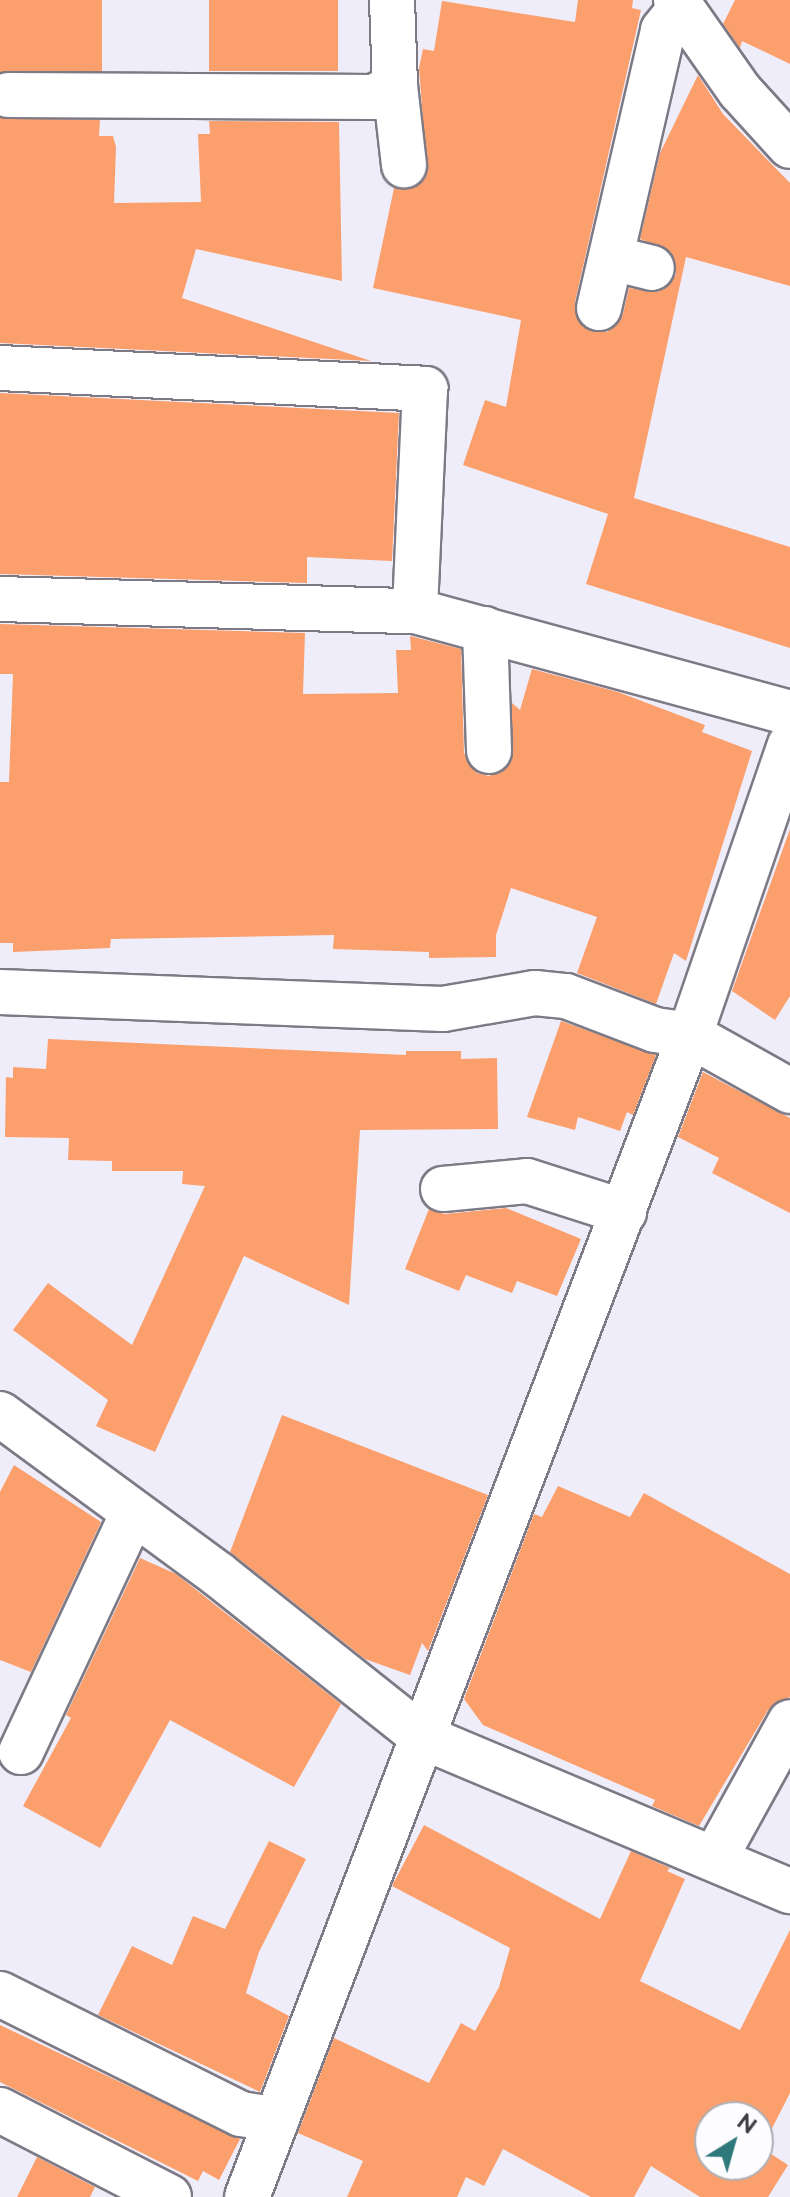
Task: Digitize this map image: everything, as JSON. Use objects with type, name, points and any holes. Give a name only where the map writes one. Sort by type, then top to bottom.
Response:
[{"type":"street","points":[[392,0],[395,86],[404,165]]},
{"type":"street","points":[[599,308],[632,263],[663,30],[678,4],[740,91],[790,146]]},
{"type":"street","points":[[8,95],[374,97],[395,86]]},
{"type":"street","points":[[0,368],[425,389],[415,611]]},
{"type":"street","points":[[0,599],[415,611],[790,713]]},
{"type":"street","points":[[485,629],[489,751]]},
{"type":"street","points":[[247,2197],[624,1212],[690,1035],[790,745]]},
{"type":"street","points":[[0,992],[257,987],[443,1009],[539,983],[655,1030],[690,1035],[790,1091]]},
{"type":"street","points":[[443,1189],[527,1181],[624,1212]]},
{"type":"street","points":[[0,1414],[423,1737],[790,1891]]},
{"type":"street","points":[[21,1752],[133,1513]]},
{"type":"street","points":[[715,1858],[790,1722]]},
{"type":"street","points":[[0,1994],[241,2114],[277,2120]]},
{"type":"street","points":[[0,2110],[169,2197]]},
{"type":"building","points":[[0,0],[102,0],[102,72],[0,72]]},
{"type":"building","points":[[209,0],[338,0],[338,71],[209,71]]},
{"type":"building","points":[[578,0],[633,0],[632,8],[641,10],[575,302],[583,327],[607,332],[623,314],[629,288],[658,292],[676,275],[670,251],[640,239],[660,153],[698,75],[723,114],[790,183],[790,286],[686,257],[634,498],[790,547],[790,648],[586,584],[608,514],[463,465],[485,400],[506,407],[521,320],[373,288],[394,188],[418,185],[427,174],[419,68],[423,49],[434,51],[442,1],[575,22]]},
{"type":"building","points":[[735,0],[790,0],[790,64],[742,41],[740,48],[723,24]]},
{"type":"building","points":[[0,118],[100,120],[99,136],[113,136],[116,147],[114,203],[201,202],[198,134],[210,134],[209,121],[339,122],[342,281],[196,249],[182,298],[371,361],[0,343]]},
{"type":"building","points":[[0,393],[399,413],[392,561],[307,557],[307,583],[0,574]]},
{"type":"building","points":[[0,624],[305,633],[303,694],[398,693],[396,650],[411,650],[410,636],[461,649],[464,753],[477,773],[489,776],[511,762],[512,703],[520,710],[532,669],[618,692],[705,725],[702,732],[752,751],[686,961],[674,953],[656,1004],[577,973],[597,917],[511,888],[496,935],[496,957],[429,958],[429,952],[333,949],[334,935],[111,939],[110,948],[13,952],[13,943],[0,943],[0,782],[9,782],[13,674],[0,674]]},
{"type":"building","points":[[790,829],[790,996],[775,1020],[732,991]]},
{"type":"building","points":[[561,1021],[656,1055],[633,1115],[627,1112],[620,1131],[578,1117],[575,1130],[527,1117]]},
{"type":"building","points":[[48,1039],[406,1055],[406,1051],[461,1051],[461,1059],[497,1058],[498,1129],[360,1130],[349,1305],[244,1256],[155,1452],[96,1426],[108,1400],[13,1330],[48,1283],[132,1345],[205,1186],[182,1184],[183,1171],[112,1171],[112,1161],[68,1160],[69,1138],[5,1137],[6,1077],[13,1078],[13,1067],[46,1069]]},
{"type":"building","points":[[703,1072],[790,1118],[790,1213],[712,1173],[719,1158],[678,1137]]},
{"type":"building","points":[[506,1208],[581,1239],[557,1296],[517,1281],[512,1293],[466,1275],[459,1291],[405,1269],[429,1209],[445,1214]]},
{"type":"building","points":[[282,1415],[488,1495],[428,1651],[422,1643],[410,1675],[365,1659],[230,1552]]},
{"type":"building","points":[[14,1465],[101,1522],[31,1672],[0,1660],[0,1492]]},
{"type":"building","points":[[558,1486],[630,1517],[644,1493],[790,1574],[790,1697],[768,1710],[699,1826],[652,1806],[655,1800],[483,1725],[464,1699],[534,1514],[542,1517]]},
{"type":"building","points":[[140,1558],[176,1574],[341,1704],[294,1787],[170,1720],[100,1848],[23,1806],[71,1718],[66,1715]]},
{"type":"building","points":[[424,1825],[600,1919],[631,1851],[670,1868],[667,1871],[685,1879],[640,1981],[740,2030],[790,1930],[790,2093],[774,2124],[774,2101],[694,2101],[694,2181],[774,2181],[774,2156],[788,2165],[768,2197],[700,2197],[651,2166],[634,2197],[591,2197],[503,2149],[484,2186],[466,2177],[457,2197],[347,2197],[363,2161],[298,2133],[334,2038],[429,2083],[461,2023],[475,2031],[499,1987],[510,1948],[392,1886]]},
{"type":"building","points":[[269,1841],[306,1859],[259,1952],[246,1993],[289,2016],[260,2092],[98,2015],[132,1946],[172,1965],[193,1916],[225,1929]]},
{"type":"building","points":[[0,2025],[240,2139],[219,2180],[203,2171],[198,2181],[0,2082]]},
{"type":"building","points":[[37,2157],[95,2187],[90,2197],[17,2197]]}]
